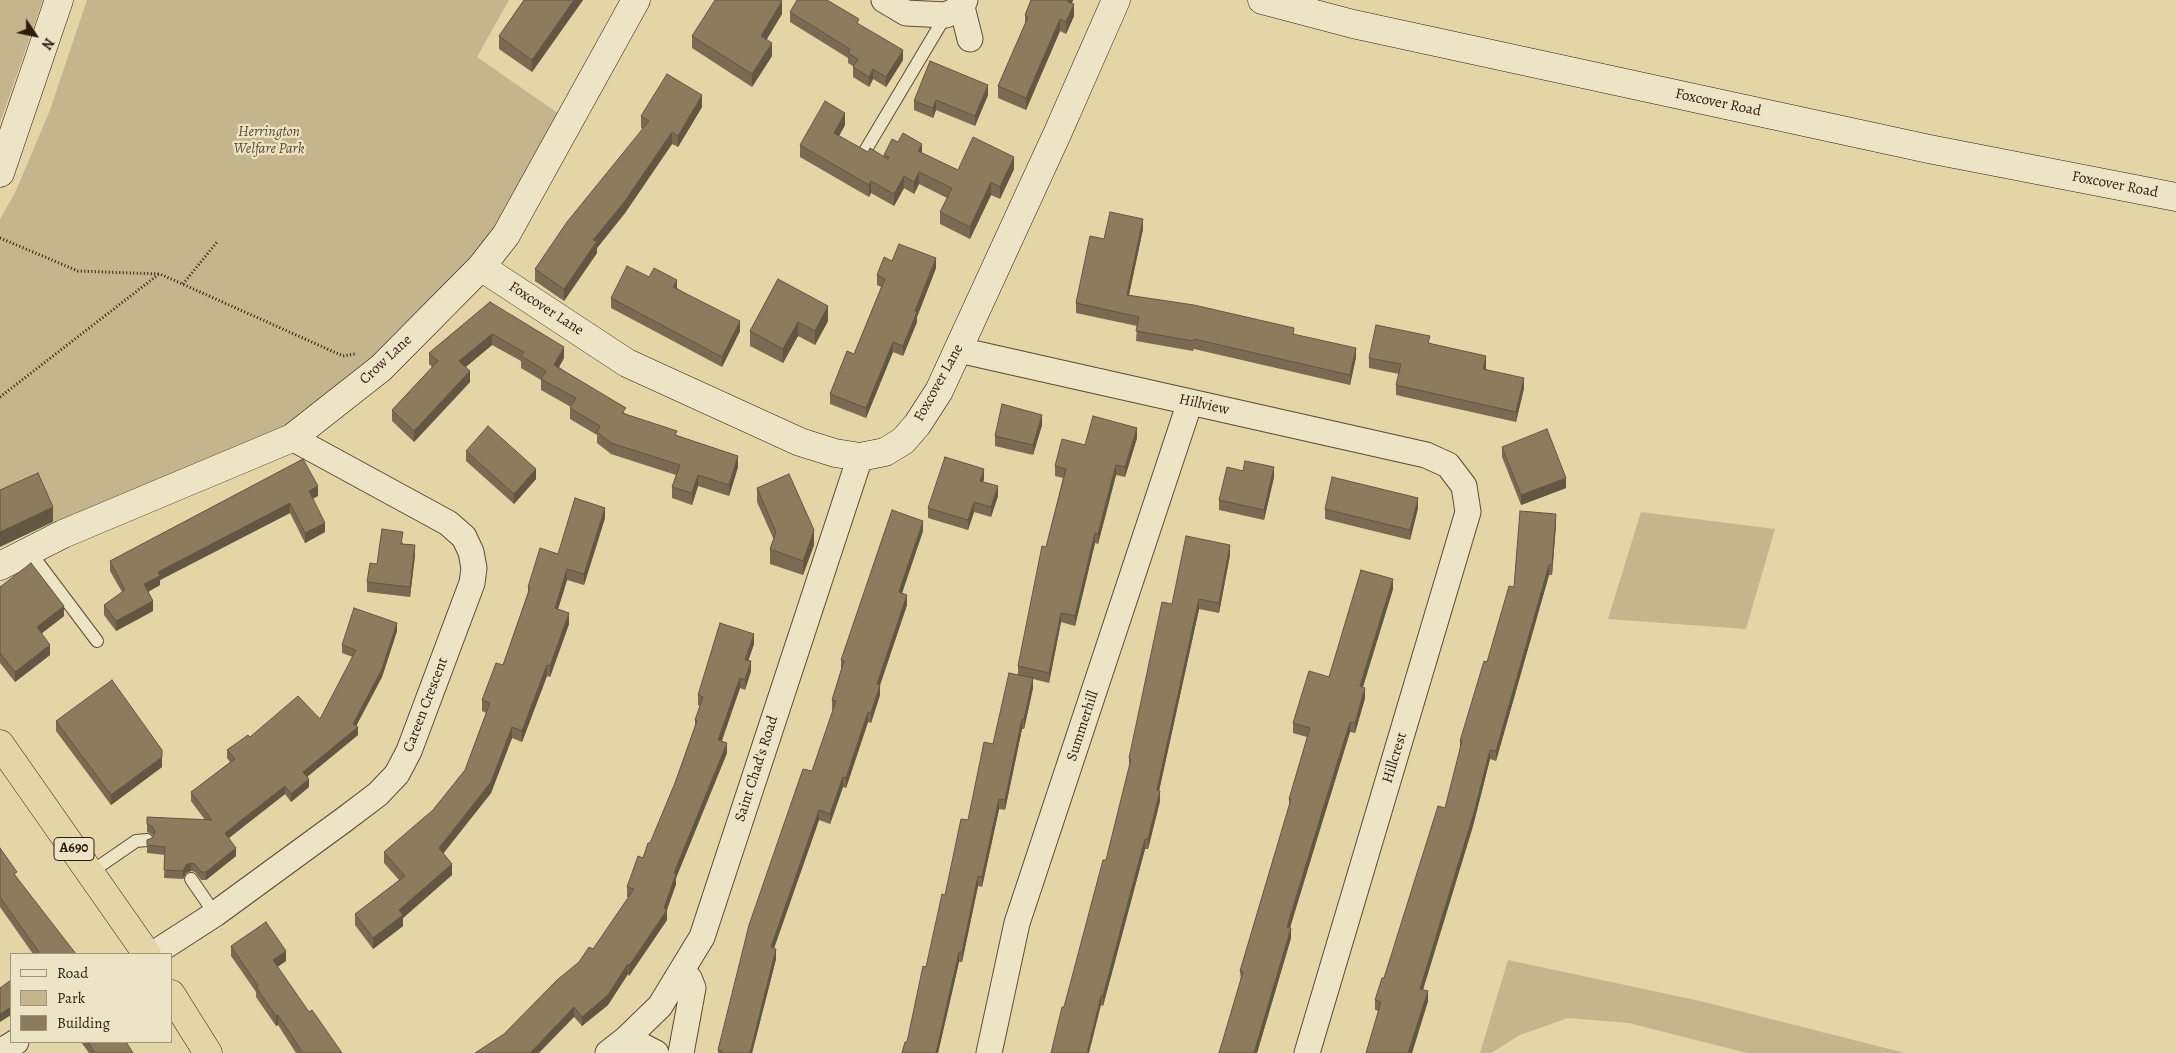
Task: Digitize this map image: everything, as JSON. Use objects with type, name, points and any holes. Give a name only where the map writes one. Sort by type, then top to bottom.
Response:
[{"type":"highway","name":"A690","points":[[0,744],[146,953]]},
{"type":"highway","points":[[172,996],[208,1053]]},
{"type":"street","points":[[0,173],[60,0]]},
{"type":"street","name":"Crow Lane","points":[[0,566],[63,534],[292,438],[381,368],[481,266],[506,235],[636,0]]},
{"type":"street","points":[[884,0],[906,12],[958,7],[970,39]]},
{"type":"street","name":"Foxcover Lane","points":[[481,266],[628,363],[800,442],[836,453],[860,457],[885,452],[903,441],[917,425],[938,391],[959,350],[1116,0]]},
{"type":"street","name":"Foxcover Road","points":[[1262,0],[1353,24],[1929,149],[2176,197]]},
{"type":"street","name":"Hillview","points":[[959,350],[1426,455],[1448,465]]},
{"type":"street","name":"Summerhill","points":[[989,1053],[1017,923],[1190,402]]},
{"type":"street","name":"Careen Crescent","points":[[155,953],[214,914],[345,819],[378,794],[397,774],[409,751],[472,583],[474,568],[471,552],[464,537],[448,523],[292,438]]},
{"type":"street","name":"Saint Chad's Road","points":[[608,1053],[627,1038],[660,1006],[702,937],[860,457]]},
{"type":"street","name":"Hillcrest","points":[[1307,1053],[1468,512],[1464,486],[1448,465]]},
{"type":"street","points":[[681,973],[689,978],[693,988],[681,1053]]},
{"type":"street","points":[[627,1038],[656,1053]]},
{"type":"street","points":[[0,1052],[14,1043]]},
{"type":"lane","points":[[866,151],[958,7]]},
{"type":"lane","points":[[30,552],[97,641]]},
{"type":"lane","points":[[90,872],[136,840],[147,840]]},
{"type":"lane","points":[[191,879],[214,914]]},
{"type":"path","points":[[0,238],[78,271],[160,274],[342,356],[358,353]]},
{"type":"path","points":[[183,284],[217,242]]},
{"type":"path","points":[[0,397],[160,274]]},
{"type":"green space","points":[[0,0],[43,0],[0,123]]},
{"type":"green space","name":"Herrington Welfare Park","points":[[87,0],[509,0],[477,57],[559,114],[496,228],[472,261],[374,360],[297,422],[55,525],[38,488],[0,504],[0,219],[15,193],[50,110]]},
{"type":"green space","points":[[1641,512],[1775,529],[1746,629],[1608,619]]},
{"type":"green space","points":[[1508,960],[1700,1001],[1905,1053],[1747,1053],[1629,1023],[1568,1018],[1520,1035],[1491,1053],[1480,1053]]},
{"type":"building","points":[[524,0],[574,0],[532,60],[499,36]]},
{"type":"building","points":[[715,0],[782,1],[761,36],[772,43],[752,74],[692,36]]},
{"type":"building","points":[[797,0],[827,0],[859,19],[857,23],[903,50],[886,77],[873,69],[869,77],[853,67],[858,59],[848,53],[850,49],[790,12]]},
{"type":"building","points":[[1031,0],[1068,0],[1068,2],[1074,4],[1066,22],[1060,19],[1026,98],[998,86],[1028,17],[1025,15]]},
{"type":"building","points":[[930,61],[988,85],[975,116],[936,100],[933,108],[914,101]]},
{"type":"building","points":[[667,74],[702,95],[678,136],[672,132],[625,201],[593,240],[597,241],[564,289],[535,269],[567,222],[649,121],[641,116]]},
{"type":"building","points":[[825,101],[845,113],[834,133],[868,152],[870,148],[888,159],[889,157],[884,155],[892,139],[898,142],[903,133],[922,144],[918,151],[958,170],[973,137],[1014,157],[1000,187],[991,182],[970,227],[940,212],[952,188],[919,172],[914,182],[904,176],[894,194],[871,181],[869,185],[800,145]]},
{"type":"building","points":[[1110,212],[1143,219],[1127,295],[1194,305],[1294,328],[1293,334],[1356,348],[1350,375],[1194,339],[1193,341],[1136,331],[1139,317],[1076,303],[1090,236],[1104,239]]},
{"type":"building","points":[[899,244],[936,258],[903,346],[893,342],[866,408],[830,394],[847,351],[854,354],[885,279],[877,275],[884,257],[892,261]]},
{"type":"building","points":[[627,266],[649,277],[654,268],[677,280],[673,287],[740,321],[722,357],[611,298]]},
{"type":"building","points":[[778,279],[828,306],[815,331],[798,322],[783,349],[750,331]]},
{"type":"building","points":[[490,302],[564,347],[554,365],[626,408],[622,413],[677,431],[675,435],[738,456],[729,485],[698,475],[692,493],[672,487],[680,465],[611,443],[597,432],[600,426],[570,408],[576,398],[541,379],[546,371],[521,356],[524,352],[492,334],[459,361],[470,371],[414,431],[392,410],[438,361],[429,353]]},
{"type":"building","points":[[1376,325],[1430,336],[1428,343],[1486,356],[1483,369],[1524,378],[1516,412],[1396,385],[1401,364],[1369,358]]},
{"type":"building","points":[[1002,404],[1042,415],[1033,445],[995,436]]},
{"type":"building","points":[[1093,416],[1137,428],[1125,467],[1116,465],[1098,534],[1095,533],[1075,616],[1061,613],[1049,673],[1018,666],[1042,546],[1046,547],[1066,469],[1055,466],[1062,439],[1085,445]]},
{"type":"building","points":[[488,426],[536,469],[514,494],[466,451]]},
{"type":"building","points":[[1547,429],[1566,478],[1521,495],[1502,447]]},
{"type":"building","points":[[945,457],[984,469],[980,481],[998,486],[991,507],[974,502],[968,520],[928,508]]},
{"type":"building","points":[[303,459],[318,486],[309,491],[325,523],[305,533],[290,503],[158,572],[160,576],[144,584],[153,601],[116,621],[104,605],[125,590],[110,561]]},
{"type":"building","points":[[1245,461],[1274,467],[1264,510],[1219,500],[1227,467],[1243,471]]},
{"type":"building","points":[[38,473],[53,507],[0,532],[0,490]]},
{"type":"building","points":[[789,474],[814,530],[803,561],[770,549],[776,532],[757,488]]},
{"type":"building","points":[[1332,477],[1418,498],[1410,530],[1325,509]]},
{"type":"building","points":[[575,498],[605,508],[584,574],[567,569],[555,608],[569,613],[550,666],[547,665],[522,731],[512,727],[491,782],[439,848],[452,864],[399,910],[403,915],[373,938],[355,914],[405,876],[384,852],[433,810],[465,770],[490,703],[482,700],[496,663],[503,665],[530,588],[528,587],[540,548],[558,554]]},
{"type":"building","points":[[892,510],[923,521],[899,592],[907,595],[877,684],[880,685],[871,713],[868,712],[846,778],[843,777],[830,814],[819,810],[771,947],[776,949],[750,1053],[722,1053],[722,1051],[718,1050],[749,925],[803,769],[812,771],[836,701],[832,700],[844,661],[841,660]]},
{"type":"building","points":[[1520,511],[1556,514],[1552,565],[1549,565],[1496,751],[1490,750],[1473,816],[1420,989],[1428,991],[1408,1053],[1366,1053],[1381,1002],[1375,1000],[1382,978],[1384,978],[1438,806],[1445,808],[1462,741],[1460,741],[1484,661],[1487,662],[1509,586],[1514,587]]},
{"type":"building","points":[[382,529],[403,532],[401,544],[415,545],[410,587],[367,582],[370,563],[377,564]]},
{"type":"building","points":[[1186,536],[1230,545],[1219,603],[1199,599],[1157,790],[1160,791],[1148,839],[1145,839],[1103,996],[1101,996],[1087,1053],[1051,1053],[1103,860],[1106,860],[1131,759],[1129,758],[1162,602],[1172,604]]},
{"type":"building","points":[[31,563],[64,606],[37,627],[50,645],[15,672],[0,653],[0,587]]},
{"type":"building","points":[[1361,570],[1393,579],[1360,686],[1365,688],[1355,723],[1350,722],[1323,809],[1287,927],[1291,928],[1254,1053],[1219,1053],[1243,972],[1240,971],[1310,728],[1293,723],[1309,671],[1329,677]]},
{"type":"building","points":[[354,608],[397,623],[382,669],[353,724],[358,727],[303,772],[309,779],[291,794],[285,786],[225,833],[236,848],[206,872],[201,872],[195,864],[191,863],[186,865],[183,871],[164,870],[165,847],[147,845],[147,840],[152,838],[155,832],[153,827],[147,824],[147,817],[212,820],[191,792],[235,759],[227,750],[248,735],[250,737],[298,696],[320,719],[356,650],[342,645]]},
{"type":"building","points":[[720,623],[754,634],[745,660],[751,661],[745,680],[740,678],[718,740],[727,743],[674,873],[676,874],[664,908],[667,910],[608,995],[582,1017],[574,1007],[530,1053],[475,1053],[504,1034],[557,980],[579,962],[589,947],[593,949],[634,889],[627,887],[638,856],[643,858],[648,843],[650,843],[675,783],[697,721],[695,720],[703,697],[698,695]]},
{"type":"building","points":[[1009,673],[1033,678],[1024,719],[1022,719],[1005,800],[999,799],[982,877],[978,876],[962,952],[959,952],[936,1053],[902,1053],[905,1042],[907,1042],[923,966],[926,967],[942,894],[945,895],[961,819],[968,820],[984,742],[993,744]]},
{"type":"building","points":[[112,680],[162,750],[162,757],[111,795],[56,721]]},
{"type":"building","points":[[0,848],[17,872],[14,874],[75,953],[37,953],[39,952],[0,897]]},
{"type":"building","points":[[266,922],[286,951],[273,960],[309,1012],[312,1010],[342,1053],[303,1053],[278,1015],[276,1016],[256,987],[258,986],[231,946]]},
{"type":"building","points":[[10,981],[10,1008],[0,1014],[0,988]]},
{"type":"building","points":[[89,1043],[127,1043],[133,1053],[95,1053]]}]
